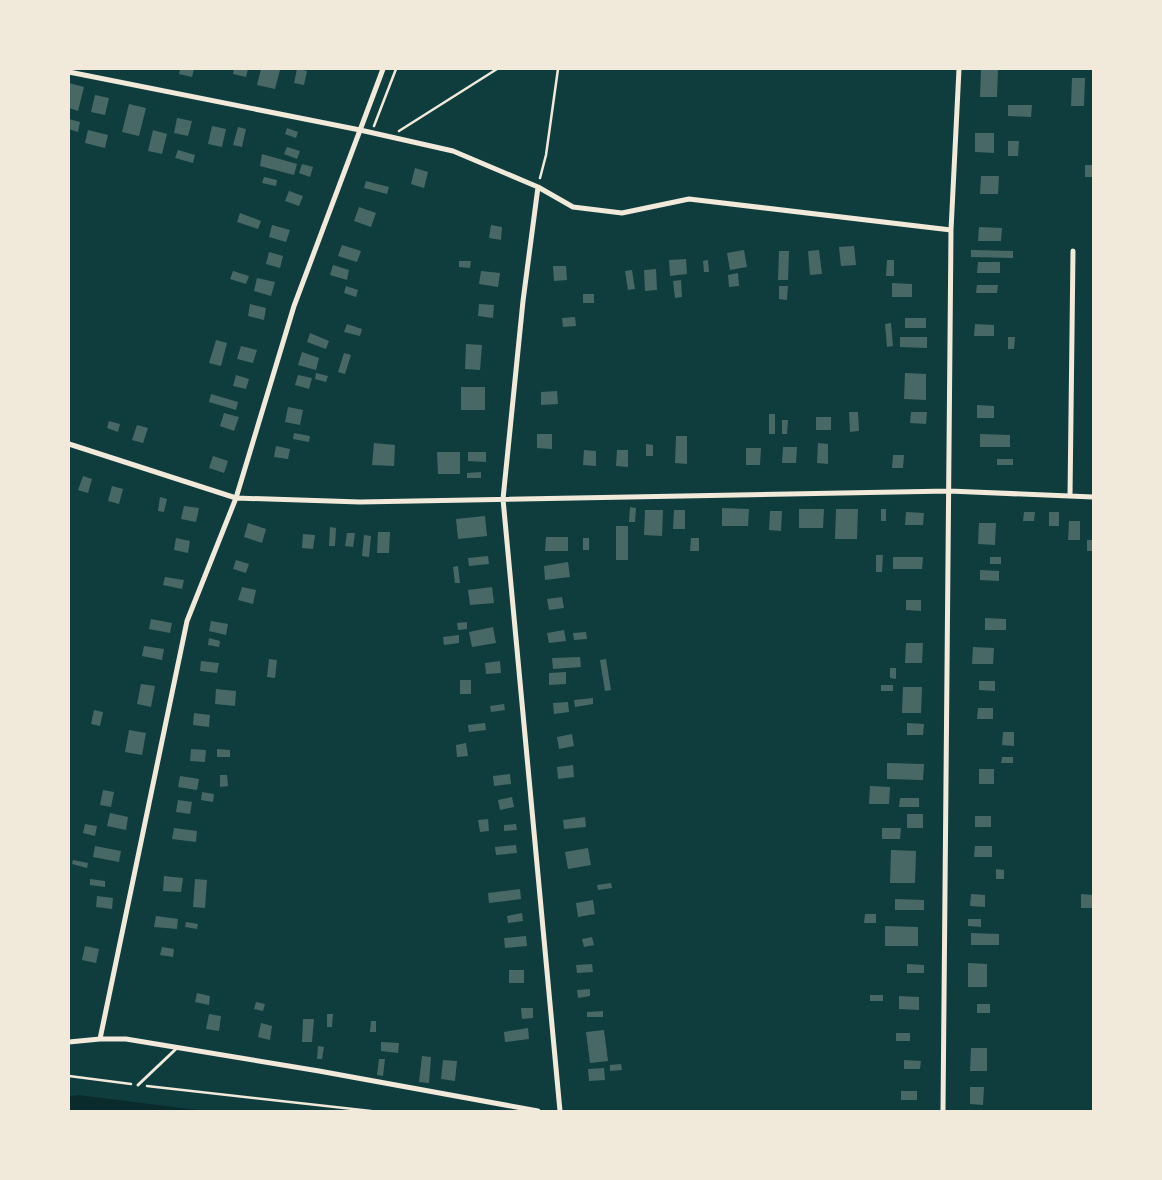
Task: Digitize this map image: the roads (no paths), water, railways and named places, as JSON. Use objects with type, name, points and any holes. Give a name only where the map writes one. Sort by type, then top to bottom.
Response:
[{"type":"street","points":[[100,1039],[187,621],[236,498],[294,306],[383,69]]},
{"type":"street","points":[[943,1111],[952,230],[959,69]]},
{"type":"street","points":[[69,72],[372,132],[453,151],[538,187],[573,207],[622,213],[689,199],[952,230]]},
{"type":"street","points":[[538,187],[523,301],[503,500],[560,1111]]},
{"type":"street","points":[[1070,496],[1073,251]]},
{"type":"street","points":[[69,444],[236,498],[360,502],[949,491],[1093,497]]},
{"type":"street","points":[[69,1042],[126,1039],[319,1071],[538,1111]]},
{"type":"lane","points":[[69,1042],[69,1049]]},
{"type":"lane","points":[[138,1085],[177,1048]]},
{"type":"water","points":[[78,1095],[205,1111],[69,1111],[69,1096]]}]
